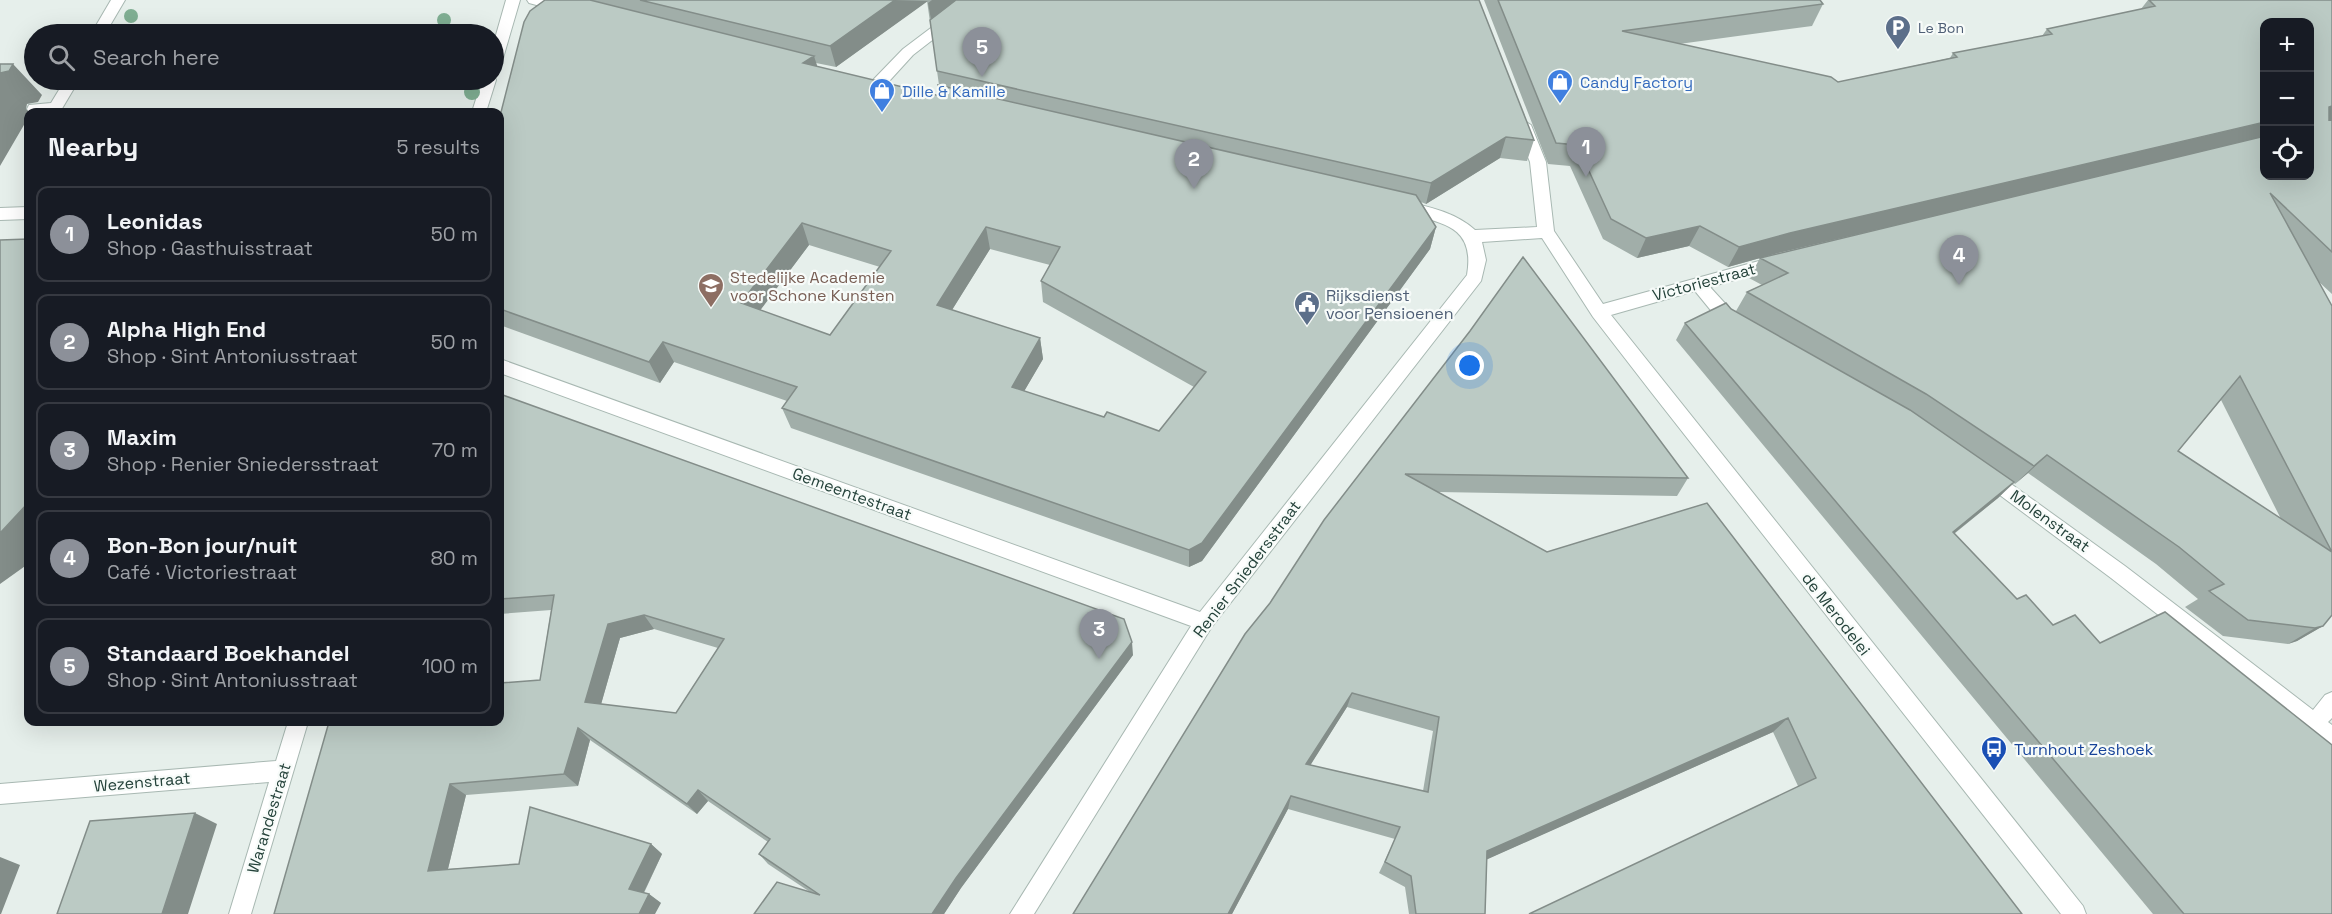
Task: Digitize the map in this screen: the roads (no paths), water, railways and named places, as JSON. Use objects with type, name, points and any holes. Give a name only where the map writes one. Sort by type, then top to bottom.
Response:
[{"type":"street","points":[[104,24],[118,0]]},
{"type":"street","points":[[504,31],[513,0]]},
{"type":"street","points":[[534,0],[580,11]]},
{"type":"street","points":[[877,85],[908,52],[977,0]]},
{"type":"street","points":[[55,108],[66,90]]},
{"type":"street","points":[[480,108],[486,90]]},
{"type":"street","points":[[1394,205],[1439,215],[1473,236],[1546,232],[1538,162],[1517,108]]},
{"type":"street","points":[[0,214],[24,213]]},
{"type":"street","name":"de Merodelei","points":[[1546,232],[1599,312],[1657,387],[2075,914]]},
{"type":"street","name":"Renier Sniedersstraat","points":[[1021,914],[1204,622],[1475,277],[1479,263],[1478,248],[1473,236]]},
{"type":"street","name":"Victoriestraat","points":[[1599,312],[1790,259]]},
{"type":"street","points":[[1697,283],[1728,319],[1749,331]]},
{"type":"street","name":"Gemeentestraat","points":[[504,367],[1204,622]]},
{"type":"street","name":"Molenstraat","points":[[1975,468],[2068,533],[2219,646],[2332,738]]},
{"type":"street","points":[[2314,723],[2332,702]]},
{"type":"street","name":"Warandestraat","points":[[240,914],[297,726]]},
{"type":"street","name":"Wezenstraat","points":[[0,794],[283,771]]},
{"type":"place","name":"Le Bon","points":[[1898,51]]},
{"type":"place","name":"Standaard Boekhandel","points":[[982,77]]},
{"type":"place","name":"Candy Factory","points":[[1560,105]]},
{"type":"place","name":"Dille & Kamille","points":[[882,114]]},
{"type":"place","name":"Leonidas","points":[[1586,177]]},
{"type":"place","name":"Alpha High End","points":[[1194,189]]},
{"type":"place","name":"Bon-Bon jour/nuit","points":[[1959,285]]},
{"type":"place","name":"Stedelijke Academie voor Schone Kunsten","points":[[711,309]]},
{"type":"place","name":"Rijksdienst voor Pensioenen","points":[[1307,327]]},
{"type":"place","name":"Maxim","points":[[1099,659]]},
{"type":"place","name":"Turnhout Zeshoek","points":[[1994,772]]}]
